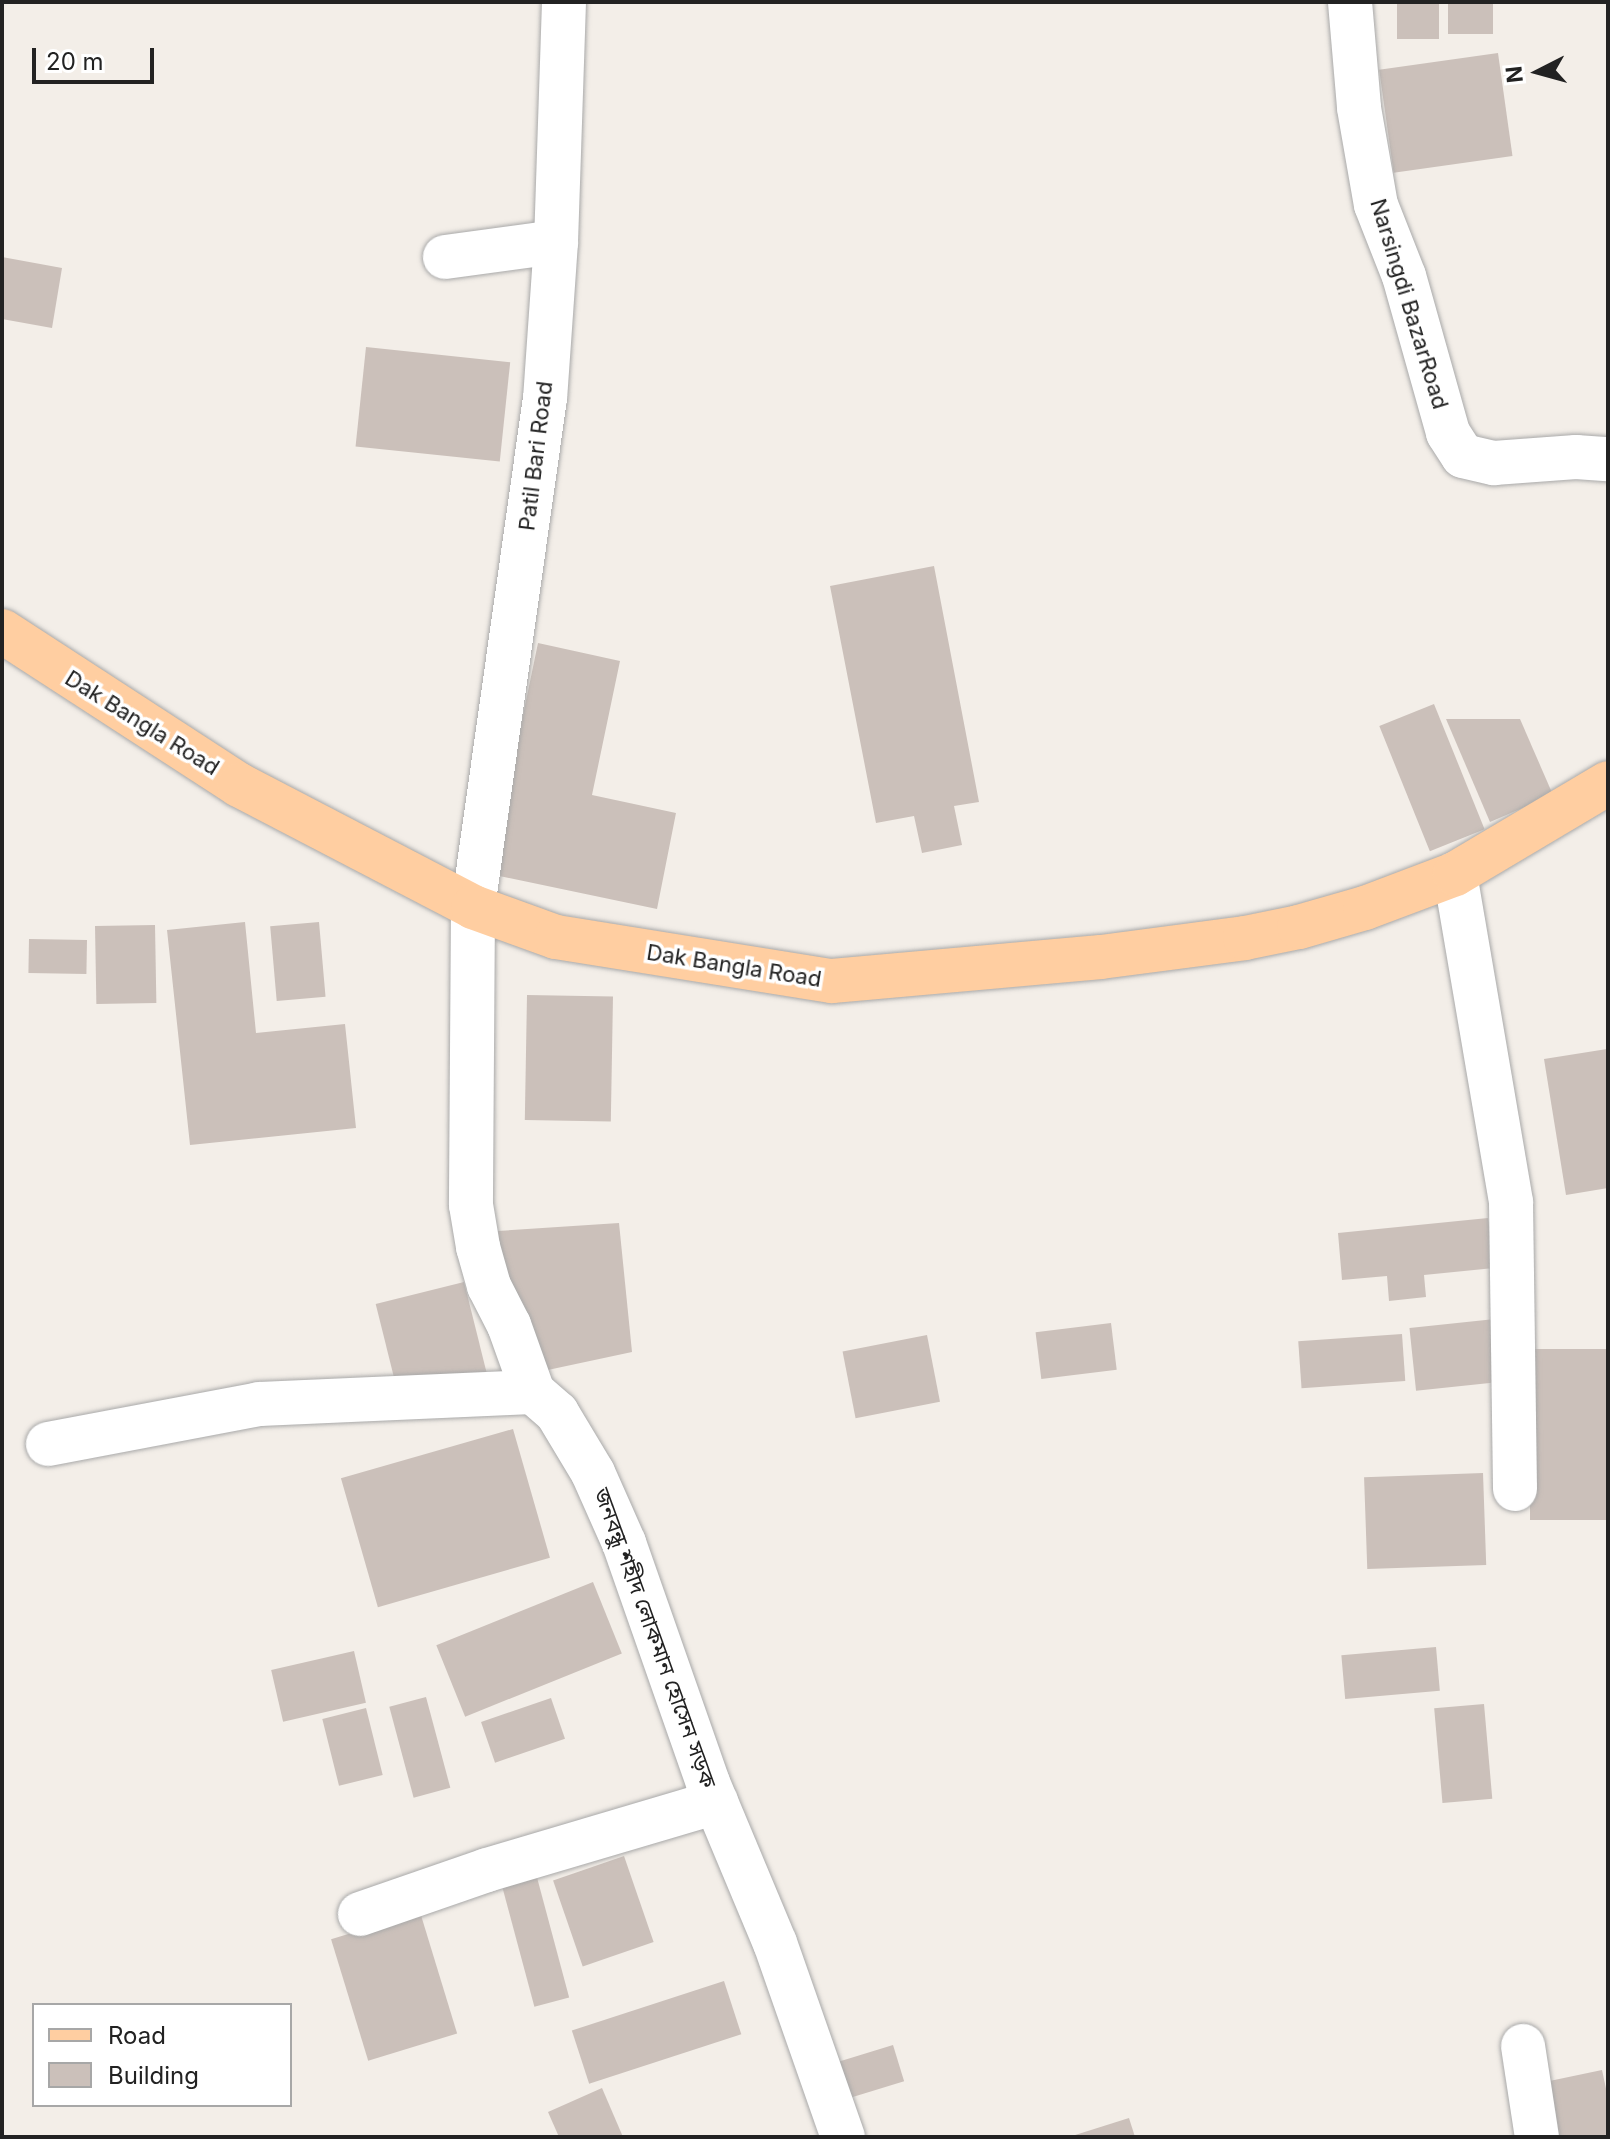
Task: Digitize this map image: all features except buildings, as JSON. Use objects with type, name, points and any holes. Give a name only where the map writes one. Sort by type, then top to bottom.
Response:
[{"type":"main road","name":"Dak Bangla Road","points":[[2,631],[239,785],[473,907],[556,937],[832,981],[1101,957],[1245,938],[1365,908],[1455,874],[1608,783]]},
{"type":"street","name":"Patil Bari Road","points":[[473,907],[545,398],[556,242],[564,2]]},
{"type":"street","name":"Narsingdi BazarRoad","points":[[1350,2],[1359,108],[1376,205],[1404,276],[1448,433],[1463,456],[1494,463],[1576,457],[1608,459]]},
{"type":"street","points":[[445,257],[556,242]]},
{"type":"street","points":[[1455,874],[1511,1202],[1515,1489]]},
{"type":"street","name":"জনবন্ধু শহীদ লোকমান হোসেন সড়ক","points":[[473,907],[471,1205],[489,1286],[509,1325],[533,1392],[557,1413],[593,1473],[624,1543],[716,1802],[775,1943],[843,2137]]},
{"type":"street","points":[[48,1444],[259,1404],[533,1392]]},
{"type":"street","points":[[360,1914],[487,1870],[716,1802]]},
{"type":"street","points":[[1523,2046],[1537,2137]]}]
